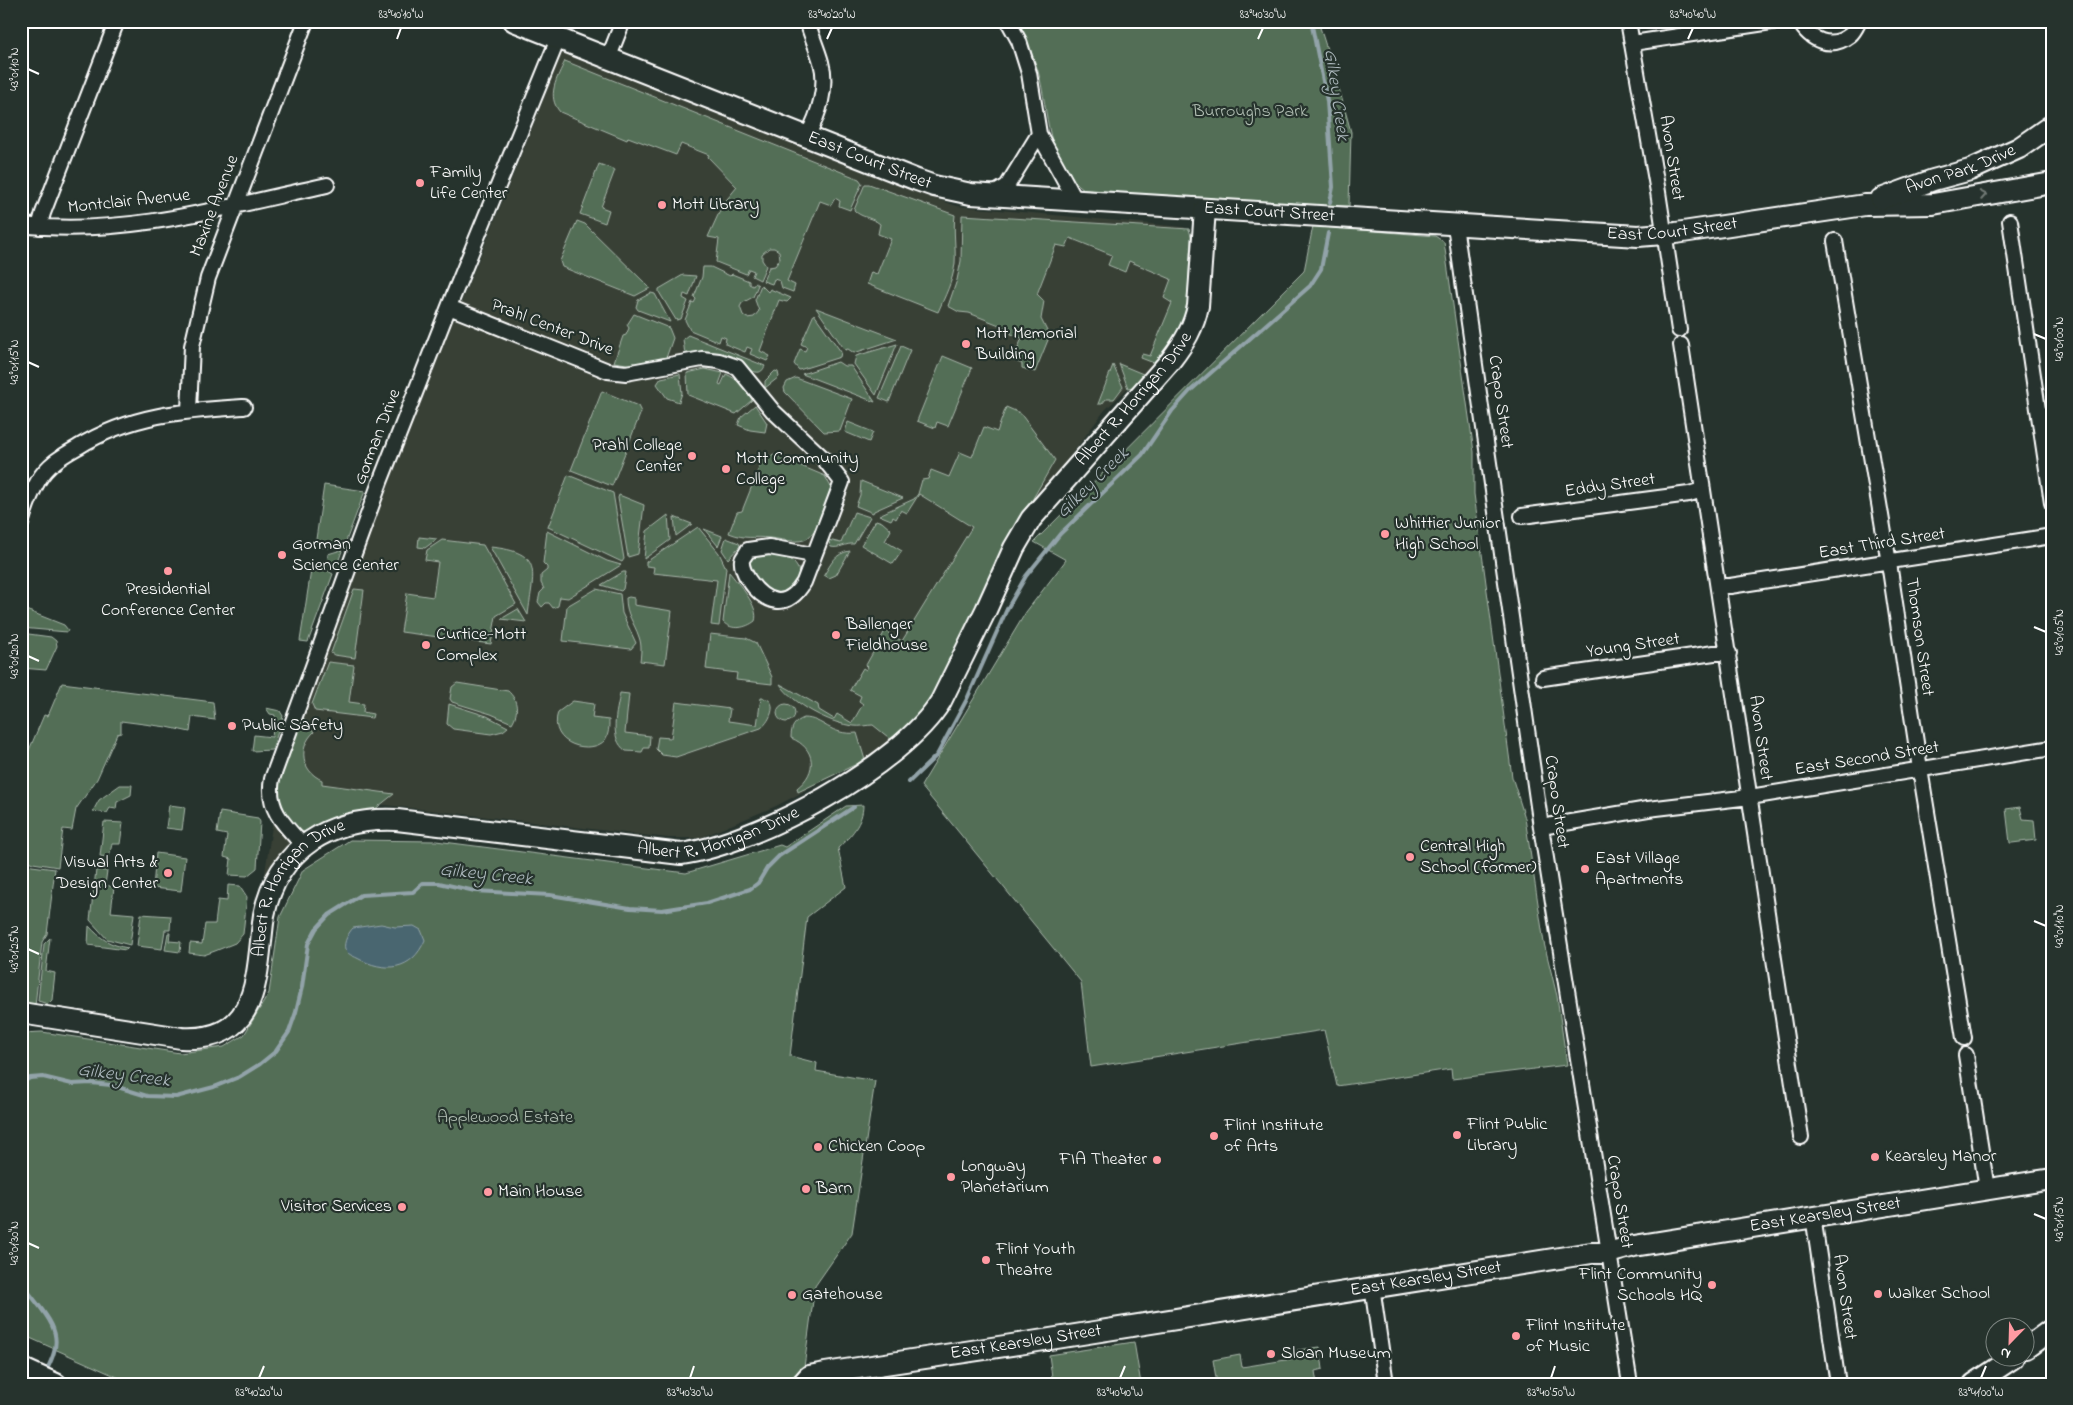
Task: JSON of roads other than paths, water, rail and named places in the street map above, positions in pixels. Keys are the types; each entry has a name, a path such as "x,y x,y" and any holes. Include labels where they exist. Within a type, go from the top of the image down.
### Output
{"street":[{"path":"39,227 117,21"},
{"name":"Maxine Avenue","path":"188,410 192,346 208,278 306,21"},
{"name":"East Court Street","path":"514,21 934,186 971,194 1614,236 1664,234 1865,205 1933,204 2052,183"},
{"path":"608,59 623,21"},
{"path":"807,21 822,64 822,96 815,122 807,136"},
{"path":"1008,21 1019,41 1029,73 1039,134 1076,201"},
{"name":"Avon Street","path":"1628,21 1679,330"},
{"path":"1633,43 1778,21"},
{"path":"1799,21 1806,33 1820,41 1836,42 1851,34 1859,21"},
{"name":"Gorman Drive","path":"304,846 277,815 271,801 272,779 364,525 449,307 558,39"},
{"name":"Avon Park Drive","path":"1865,205 1970,170 2019,148 2052,125"},
{"path":"992,196 1007,186 1039,134"},
{"path":"1946,177 1950,201"},
{"name":"Montclair Avenue","path":"21,225 92,228 187,217 327,185"},
{"name":"Albert R. Horrigan Drive","path":"21,1013 188,1038 206,1037 227,1028 244,1013 252,996 264,915 270,891 283,868 304,846 317,836 333,828 365,820 381,820 666,854 695,852 724,844 800,811 882,761 915,735 938,707 1014,548 1031,519 1171,360 1187,338 1198,306 1205,209"},
{"path":"2010,221 2052,503"},
{"name":"Crapo Street","path":"1455,225 1541,828 1630,1384"},
{"name":"Thomson Street","path":"1835,241 1889,563 1920,769 1964,1038"},
{"name":"Prahl Center Drive","path":"449,307 608,371 626,373 702,358 737,367 772,411 823,458 842,482 804,582 797,594 787,600 770,601 760,594 744,573 742,561 748,550 768,547 813,555"},
{"name":"Avon Street","path":"1681,345 1801,1137"},
{"path":"21,524 26,505 38,480 57,458 109,430 145,418 188,410 244,407"},
{"name":"Eddy Street","path":"1522,516 1689,494 1702,490"},
{"name":"East Third Street","path":"1718,586 1730,586 1889,563 2052,536"},
{"name":"Young Street","path":"1543,678 1714,653 1729,653"},
{"name":"East Second Street","path":"1541,828 1648,809 1750,797 2052,748"},
{"path":"1966,1055 1987,1189"},
{"name":"East Kearsley Street","path":"802,1383 809,1376 825,1373 1025,1343 1590,1252 1608,1253 1634,1246 1813,1216 2052,1179"},
{"name":"Avon Street","path":"1813,1216 1838,1384"},
{"path":"1372,1286 1386,1384"},
{"path":"2036,1341 2052,1329"},
{"path":"1974,1384 1998,1368"}],"water":[{"path":"381,924 395,927 414,926 421,930 425,940 413,958 397,966 387,967 367,963 346,951 346,940 353,928"}],"waterway":[{"name":"Gilkey Creek","path":"1311,21 1327,101 1333,187 1330,202"},
{"name":"Gilkey Creek","path":"909,782 937,755 967,699 1007,609 1026,576 1060,534 1142,455 1172,411 1190,391 1310,286 1321,269 1328,233"},
{"name":"Gilkey Creek","path":"21,1083 30,1078 43,1077 72,1084 111,1085 147,1096 176,1097 214,1087 239,1077 276,1051 289,1032 302,987 308,944 316,929 329,915 361,895 413,892 423,883 439,883 475,891 550,895 630,908 662,910 707,903 750,889 758,883 767,868 779,856 854,807"},
{"name":"Gilkey Creek","path":"21,1281 46,1315 54,1332 56,1342 54,1352 45,1374"}],"place":[{"name":"Family Life Center","path":"420,183"},
{"name":"Mott Library","path":"662,205"},
{"name":"Mott Memorial Building","path":"966,344"},
{"name":"Prahl College Center","path":"692,456"},
{"name":"Mott Community College","path":"726,469"},
{"name":"Whittier Junior High School","path":"1385,534"},
{"name":"Gorman Science Center","path":"282,555"},
{"name":"Presidential Conference Center","path":"168,571"},
{"name":"Ballenger Fieldhouse","path":"836,635"},
{"name":"Curtice-Mott Complex","path":"426,645"},
{"name":"Public Safety","path":"232,726"},
{"name":"Central High School (former)","path":"1410,857"},
{"name":"East Village Apartments","path":"1585,869"},
{"name":"Visual Arts & Design Center","path":"168,873"},
{"name":"Flint Public Library","path":"1457,1135"},
{"name":"Flint Institute of Arts","path":"1214,1136"},
{"name":"Chicken Coop","path":"818,1147"},
{"name":"Kearsley Manor","path":"1875,1157"},
{"name":"FIA Theater","path":"1157,1160"},
{"name":"Longway Planetarium","path":"951,1177"},
{"name":"Barn","path":"806,1189"},
{"name":"Main House","path":"488,1192"},
{"name":"Visitor Services","path":"402,1207"},
{"name":"Flint Youth Theatre","path":"986,1260"},
{"name":"Flint Community Schools HQ","path":"1712,1285"},
{"name":"Walker School","path":"1878,1294"},
{"name":"Gatehouse","path":"792,1295"},
{"name":"Flint Institute of Music","path":"1516,1336"},
{"name":"Sloan Museum","path":"1271,1354"}],"park label":[{"name":"Burroughs Park","path":"1250,112"},
{"name":"Applewood Estate","path":"505,1118"}]}
